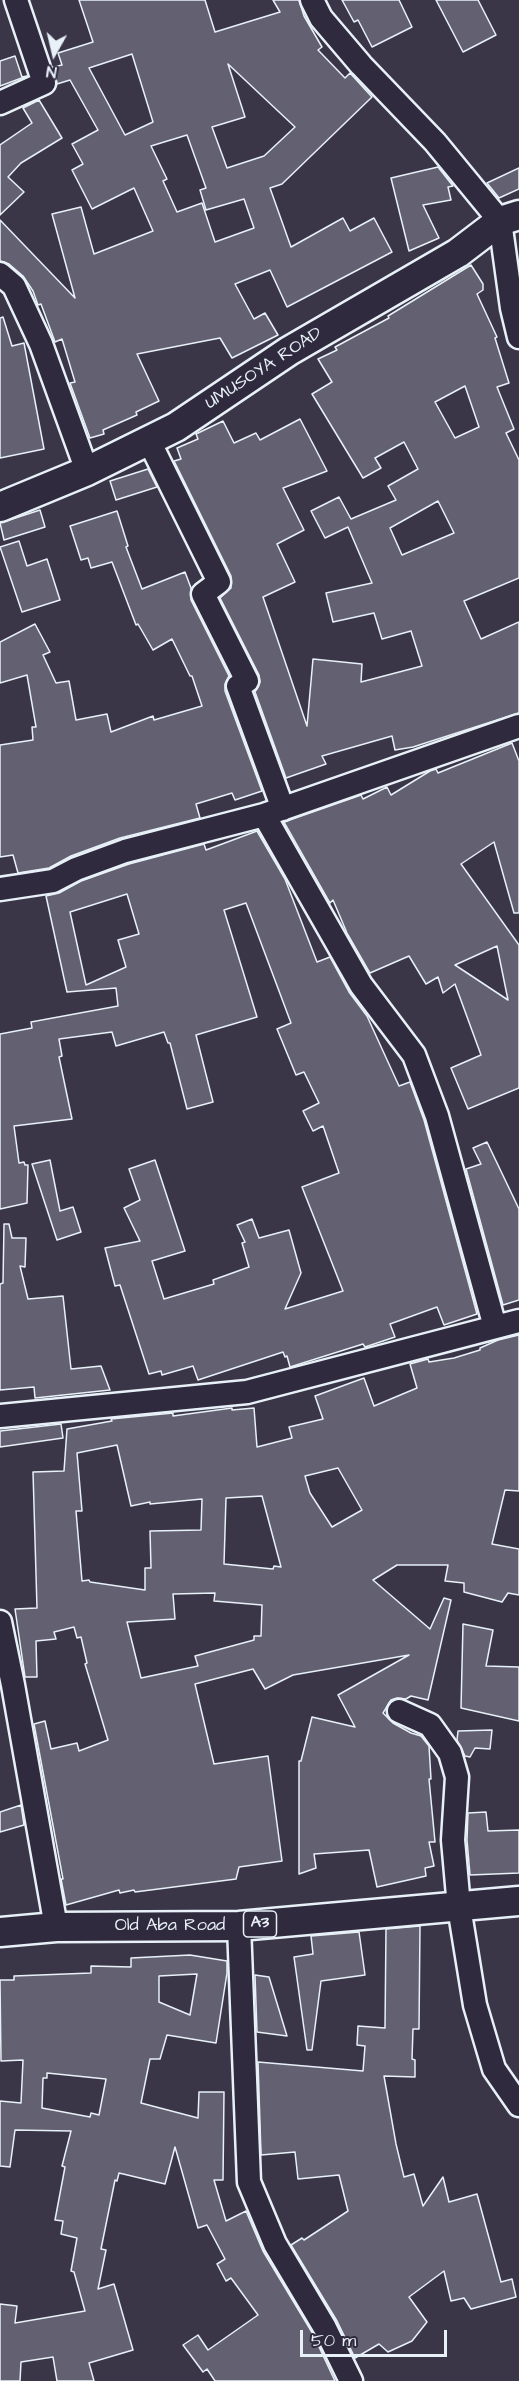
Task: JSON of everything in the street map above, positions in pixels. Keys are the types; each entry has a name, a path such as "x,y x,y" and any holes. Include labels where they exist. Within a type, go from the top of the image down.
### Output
{"main road":[{"name":"UMUSOYA ROAD","path":"0,507 87,471 176,427 289,351 458,253 509,218"},
{"name":"Old Aba Road","path":"0,1932 56,1927 239,1926 519,1901"}],"street":[{"path":"0,103 44,83 16,0"},
{"path":"312,0 328,26 361,64 509,218 512,308 519,337"},
{"path":"0,274 14,286 41,344 87,471"},
{"path":"149,441 219,582 203,594 246,681 238,686 274,812 361,985 414,1055 437,1116 495,1328"},
{"path":"0,889 53,881 76,869 125,851 274,812 519,726"},
{"path":"0,1416 247,1392 519,1321"},
{"path":"0,1622 56,1927"},
{"path":"399,1711 430,1725 450,1754 457,1777 453,1840 459,1907 475,2005 494,2069 519,2105"},
{"path":"239,1926 249,2182 275,2244 325,2328 351,2381"}],"building":[{"path":"79,0 205,0 215,32 280,12 273,0 299,0 304,16 322,47 318,50 345,78 350,73 372,97 282,184 270,188 291,247 343,218 350,231 374,218 392,252 287,307 270,270 235,284 254,319 265,313 278,335 232,358 220,338 137,354 159,401 136,412 137,415 103,430 104,434 90,438 70,383 75,382 62,339 55,342 41,304 38,305 33,291 23,276 9,264 0,261 0,220 75,298 52,214 81,207 94,254 153,231 134,188 92,209 72,170 83,164 72,144 98,130 70,80 57,84 53,67 62,65 58,53 93,42","holes":["132,54 153,122 125,135 89,68","228,64 295,127 264,156 227,168 212,127 245,117","187,135 206,188 200,190 206,210 244,199 254,228 215,242 202,203 177,212 163,181 167,179 151,146"]},
{"path":"342,0 399,0 412,27 372,47 358,20 354,22"},
{"path":"436,0 478,0 496,35 463,52"},
{"path":"15,56 22,77 27,76 0,86 0,61"},
{"path":"39,100 62,138 21,163 8,177 24,192 0,215 0,145 32,123 23,108"},
{"path":"438,167 453,186 448,187 451,200 423,205 439,238 409,251 391,178"},
{"path":"519,168 519,189 499,198 487,183"},
{"path":"471,265 483,284 483,290 477,294 497,337 495,338 509,383 497,387 514,429 506,433 519,460 519,578 464,601 481,639 519,622 519,713 413,747 395,750 392,736 322,756 326,764 286,778 255,692 260,682 259,675 220,598 231,588 231,576 174,461 181,459 177,448 198,439 196,434 223,421 234,443 256,433 260,440 300,419 327,471 283,488 304,530 277,544 295,582 263,597 307,726 313,659 362,664 361,682 422,666 411,631 382,639 374,613 333,622 326,593 372,583 348,527 325,538 311,511 339,497 351,519 396,500 388,486 418,469 404,442 375,458 381,468 363,478 312,394 332,382 318,359 337,350 335,347 389,318 388,316","holes":["465,386 479,427 455,438 435,402","438,501 454,533 402,555 390,528"]},
{"path":"3,317 12,346 24,343 44,449 0,458 0,318"},
{"path":"148,469 157,487 116,500 110,481"},
{"path":"40,510 45,527 4,540 0,523"},
{"path":"117,511 128,546 126,547 142,589 185,572 191,588 191,600 229,676 225,684 225,691 262,791 235,800 232,793 196,804 200,818 120,838 71,856 49,868 18,873 13,855 0,857 0,745 33,740 32,727 36,727 27,675 0,683 0,642 35,624 50,652 43,655 56,683 69,681 76,720 107,714 111,732 153,716 154,720 202,706 192,676 172,639 153,650 138,624 136,625 112,562 91,568 88,558 81,560 70,526"},
{"path":"19,541 27,566 47,559 60,600 22,612 0,547"},
{"path":"512,743 519,761 519,913 514,913 494,842 461,864 519,945 519,1088 468,1109 451,1068 481,1055 455,984 443,993 438,977 426,984 409,956 370,973 347,933 333,900 330,903 284,822 361,795 363,799 387,787 391,795 430,771 436,769 438,773","holes":["497,946 508,1000 455,965"]},
{"path":"257,831 285,879 317,962 330,957 349,992 367,1016 399,1086 410,1082 424,1120 477,1314 444,1325 437,1307 390,1324 395,1337 365,1347 363,1344 290,1367 287,1356 285,1357 283,1352 198,1380 193,1366 162,1375 161,1371 149,1374 120,1285 115,1286 105,1248 140,1241 124,1208 140,1200 129,1169 155,1160 185,1251 152,1261 164,1299 214,1284 213,1280 249,1267 242,1243 245,1242 237,1225 252,1219 259,1238 289,1230 301,1273 285,1309 343,1291 302,1187 339,1173 323,1126 313,1131 303,1111 319,1103 304,1072 296,1075 277,1029 291,1023 246,903 224,910 257,1017 196,1035 213,1102 187,1109 170,1043 164,1032 116,1046 112,1032 59,1039 62,1056 59,1057 72,1119 14,1126 19,1163 24,1162 28,1165 27,1203 0,1209 0,1034 32,1028 31,1022 118,1006 116,988 67,992 46,896 59,893 81,881 129,864 204,844 206,850","holes":["127,894 139,934 118,940 126,967 86,985 70,912"]},
{"path":"487,1142 519,1209 519,1300 503,1305 466,1169 481,1164 473,1148"},
{"path":"50,1160 60,1211 73,1207 81,1232 57,1240 32,1164"},
{"path":"4,1224 9,1224 12,1238 26,1238 25,1267 20,1266 28,1299 63,1296 71,1369 101,1366 110,1390 35,1398 34,1387 0,1390 0,1284 3,1283"},
{"path":"519,1335 519,1491 505,1490 492,1544 519,1549 519,1595 508,1593 502,1602 464,1592 464,1583 445,1581 448,1565 397,1565 373,1580 430,1629 444,1598 451,1600 428,1700 411,1696 406,1699 397,1698 391,1700 383,1713 393,1723 421,1736 429,1746 431,1779 429,1779 435,1842 429,1842 434,1866 425,1868 426,1876 377,1887 369,1850 314,1854 316,1868 299,1874 299,1761 301,1761 312,1717 355,1727 338,1695 409,1655 293,1675 265,1689 253,1669 195,1684 214,1764 268,1756 282,1861 239,1867 236,1879 135,1892 134,1890 120,1893 119,1890 66,1905 34,1724 45,1721 51,1749 77,1743 79,1751 108,1740 85,1664 87,1663 81,1637 77,1638 74,1627 54,1632 56,1639 36,1641 37,1677 25,1677 15,1609 37,1608 33,1472 64,1471 67,1429 112,1421 111,1419 254,1408 257,1447 292,1438 289,1427 323,1419 315,1396 364,1378 374,1406 417,1388 410,1364 428,1359 429,1362 454,1358 480,1350 498,1340","holes":["117,1445 131,1506 150,1502 150,1504 202,1499 201,1530 150,1531 151,1568 145,1568 145,1590 89,1580 82,1581 76,1511 82,1511 77,1453","338,1468 362,1510 332,1527 310,1493 305,1476","262,1496 281,1567 274,1566 273,1569 224,1564 226,1498","215,1593 214,1601 262,1605 261,1636 254,1636 254,1640 195,1656 198,1666 141,1678 127,1622 175,1619 173,1594"]},
{"path":"61,1424 63,1438 0,1447 0,1431"},
{"path":"463,1624 493,1630 486,1666 519,1667 519,1721 461,1708"},
{"path":"492,1730 490,1749 475,1748 470,1757 465,1756 457,1740 458,1731"},
{"path":"21,1805 24,1825 0,1832 0,1812"},
{"path":"486,1812 488,1831 519,1830 519,1873 470,1875 467,1840 468,1813"},
{"path":"420,1926 419,2029 413,2029 412,2059 415,2060 415,2077 384,2076 404,2177 414,2174 423,2206 443,2177 449,2202 477,2194 501,2282 512,2279 516,2297 471,2309 464,2298 451,2301 444,2271 409,2297 427,2322 412,2341 388,2352 379,2344 355,2358 337,2321 291,2245 302,2238 304,2240 348,2211 339,2175 298,2179 295,2152 261,2155 258,2062 363,2071 365,2046 357,2045 358,2026 385,2028 386,1929"},
{"path":"359,1932 365,1975 321,1981 312,2050 307,2050 294,1957 313,1954 311,1936"},
{"path":"190,1955 227,1961 216,2043 167,2035 160,2059 150,2059 141,2103 198,2118 199,2092 224,2092 223,2180 214,2180 226,2221 246,2211 263,2251 313,2334 335,2381 215,2381 207,2369 203,2372 183,2345 198,2335 208,2350 258,2315 231,2278 226,2281 217,2264 225,2259 207,2225 198,2228 175,2147 165,2184 119,2173 117,2181 115,2180 101,2249 106,2250 98,2289 114,2284 133,2350 89,2363 94,2381 57,2381 53,2357 21,2362 20,2381 0,2381 0,2304 17,2306 15,2323 85,2311 74,2272 71,2271 77,2238 61,2234 63,2221 55,2220 65,2167 62,2166 71,2131 15,2130 10,2167 0,2166 0,2101 21,2103 23,2060 1,2061 0,1980 14,1980 14,1976 91,1973 91,1966 131,1967 131,1958","holes":["197,1974 190,2015 159,2002 159,1976","47,2073 106,2079 99,2115 91,2113 90,2117 42,2108 43,2078 47,2078"]},
{"path":"255,1975 269,1977 287,2036 257,2032"}]}
